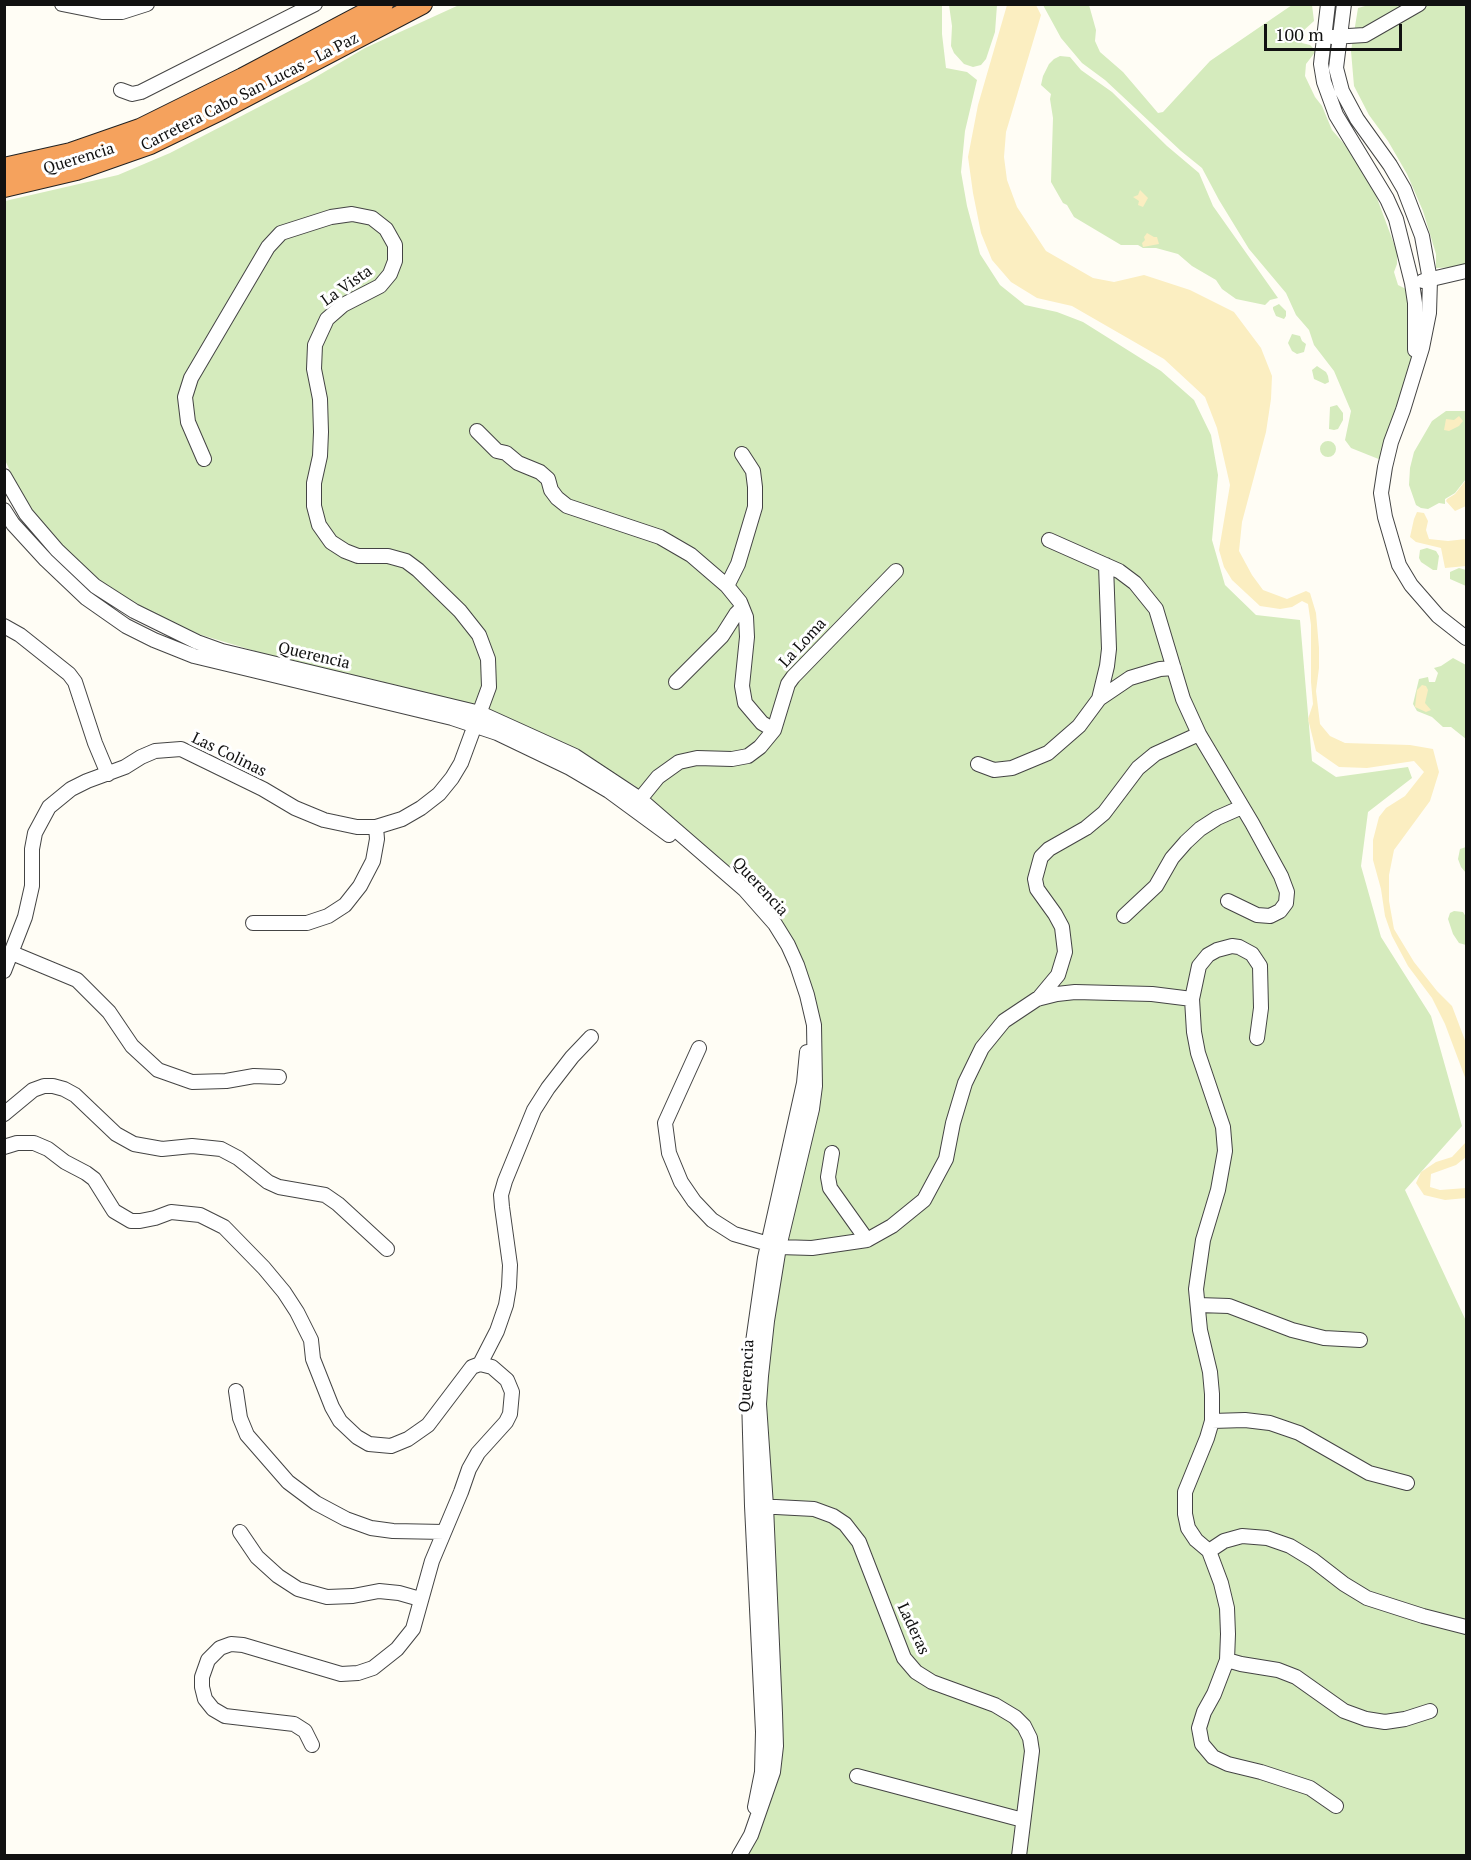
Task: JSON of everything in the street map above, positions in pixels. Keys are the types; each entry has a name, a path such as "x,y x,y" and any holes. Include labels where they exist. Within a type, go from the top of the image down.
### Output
{"highway":[{"name":"Carretera Cabo San Lucas - La Paz","path":"4,186 65,173 112,159 168,136 217,102 382,4"},
{"name":"Carretera Cabo San Lucas - La Paz","path":"4,168 95,146 217,102 422,4"},
{"path":"4,173 76,157 138,135 217,102"}],"street":[{"path":"62,4 102,12 122,12 147,4"},
{"path":"121,90 132,94 141,92 315,4"},
{"path":"1328,4 1321,64 1328,96 1343,128 1393,210 1415,303 1415,366"},
{"path":"1344,4 1336,68 1342,91 1357,119 1404,189 1422,236 1430,280 1429,313 1422,348 1385,467 1381,493 1385,517 1399,565 1411,585 1438,616 1467,638"},
{"path":"1324,36 1339,38 1365,35 1419,4"},
{"name":"Querencia","path":"4,195 82,177 145,154 177,140 217,102"},
{"name":"La Vista","path":"204,459 188,422 185,397 191,378 268,247 281,233 304,224 352,214 372,218 386,229 395,245 395,261 390,274 380,286 343,305 327,319 315,345 314,369 320,399 321,432 320,456 314,483 314,506 319,525 331,542 358,556 388,556 406,561 460,611 479,635 488,659 489,687 478,719"},
{"path":"1412,283 1467,271"},
{"path":"477,431 497,451 506,453 518,463 540,472 548,479 551,490 557,498 567,506 660,537 691,555 727,586 740,602 746,617 747,637 742,686 745,703 762,723 774,730"},
{"path":"727,586 738,564 755,507 756,487 753,471 742,454"},
{"name":"Querencia","path":"4,476 26,514 57,550 95,586 116,600 198,642 298,676"},
{"name":"Querencia","path":"4,510 13,524 65,580 126,626 154,640 194,656 298,676 478,719 550,743 583,761 636,803 741,897 778,946 791,970 800,997 807,1038 804,1083 774,1246 752,1349 749,1398 759,1506 762,1772 748,1834 739,1856"},
{"path":"1049,540 1119,571 1135,583 1156,609 1184,699 1199,735 1281,876 1287,892 1286,903 1280,911 1269,916 1257,915 1228,901"},
{"path":"1099,699 1109,649 1106,565"},
{"name":"La Loma","path":"636,803 658,777 679,762 697,758 732,759 748,756 760,747 774,730 788,684 793,677 896,571"},
{"path":"676,682 722,636 742,608"},
{"path":"4,626 20,635 69,674 75,682 108,774"},
{"path":"978,764 994,770 1012,768 1048,753 1079,726 1099,699 1130,678 1152,671 1174,668"},
{"name":"Querencia","path":"478,719 636,803"},
{"name":"Las Colinas","path":"4,971 8,953 25,917 32,886 32,849 35,833 49,807 71,789 155,751 181,749 263,789 295,808 324,820 357,828 376,827 402,819 439,794 461,763 478,719"},
{"path":"699,1048 665,1123 669,1153 681,1182 694,1201 712,1220 734,1234 774,1246 812,1248 867,1240 892,1226 924,1200 946,1159 965,1083 982,1048 1004,1021 1037,999 1058,975 1065,952 1062,927 1037,889 1035,879 1041,856 1086,828 1104,813 1138,768 1155,753 1199,735"},
{"path":"1124,916 1156,886 1172,858 1200,829 1217,818 1242,807"},
{"path":"252,923 307,923 328,916 345,905 360,886 374,861 376,827"},
{"path":"1257,1038 1261,1008 1261,978 1257,961 1246,950 1239,947 1226,947 1208,955 1199,966 1192,999 1194,1032 1198,1053 1223,1127 1225,1151 1218,1190 1200,1252 1196,1289 1200,1330 1210,1372 1212,1421 1185,1492 1185,1514 1188,1528 1196,1540 1209,1551 1221,1582 1227,1608 1227,1660 1199,1728 1202,1744 1213,1756 1228,1764 1270,1774 1310,1788 1336,1806"},
{"path":"8,953 77,980 108,1012 132,1046 158,1070 192,1082 225,1081 255,1076 279,1077"},
{"path":"1037,999 1075,992 1152,994 1192,999"},
{"path":"480,1364 497,1331 506,1305 509,1287 510,1265 501,1195 505,1181 534,1110 572,1057 591,1037"},
{"path":"4,1114 33,1090 44,1086 64,1089 75,1095 116,1134 134,1144 162,1149 192,1146 221,1149 238,1158 268,1182 325,1195 387,1249"},
{"path":"4,1147 17,1143 34,1143 48,1149 94,1179 114,1211 131,1221 156,1218 171,1212 200,1215 224,1227 284,1292 297,1312 310,1340 314,1359 332,1407 340,1420 357,1437 369,1444 391,1446 408,1439 428,1425 472,1367 480,1364 492,1368 507,1380 512,1392 512,1404 506,1422 478,1452 469,1469 432,1561 413,1629 407,1639 379,1663 358,1673 341,1674 243,1645 231,1644 220,1648 208,1660 202,1677 202,1687 213,1710 225,1716 294,1724 304,1731 312,1745"},
{"path":"832,1153 828,1177 830,1188 867,1240"},
{"path":"1198,1305 1229,1306 1292,1330 1324,1338 1360,1340"},
{"path":"236,1391 240,1418 247,1435 288,1482 316,1503 346,1520 371,1528 444,1532"},
{"path":"1212,1421 1245,1420 1270,1423 1299,1433 1369,1473 1407,1483"},
{"name":"Laderas","path":"759,1506 814,1509 833,1516 845,1524 859,1542 904,1658 916,1672 932,1682 995,1706 1015,1717 1024,1726 1030,1738 1032,1751 1019,1856"},
{"path":"240,1532 257,1557 278,1576 298,1589 327,1597 353,1596 379,1591 399,1593 420,1599"},
{"path":"1209,1551 1224,1541 1242,1536 1267,1538 1290,1546 1367,1598 1467,1627"},
{"path":"1227,1660 1278,1670 1296,1677 1344,1712 1366,1719 1385,1722 1405,1719 1430,1711"},
{"path":"857,1776 1023,1820"},
{"name":"Querencia","path":"732,1856 748,1834"}],"green space":[{"path":"1372,4 1466,5 1466,264 1461,267 1436,268 1436,254 1423,211 1407,174 1388,141 1369,115 1354,86 1351,51 1358,8"},
{"path":"459,5 942,5 942,34 946,68 967,72 977,80 965,131 961,172 967,206 980,254 1000,285 1025,305 1057,312 1083,322 1161,371 1194,400 1211,435 1218,475 1212,540 1225,585 1256,615 1300,620 1312,761 1336,777 1408,767 1412,778 1368,812 1361,866 1381,937 1431,1016 1462,1126 1405,1190 1466,1321 1466,1855 746,1855 757,1839 777,1777 762,1402 778,1277 822,1082 819,1022 801,959 746,883 634,785 556,740 491,712 295,663 188,631 121,599 68,555 23,499 5,460 5,201 118,175 170,153 309,81 365,48"},
{"path":"949,5 997,5 995,32 986,59 981,65 973,67 964,64 954,53 951,46 952,26"},
{"path":"1043,5 1089,5 1096,30 1095,41 1100,52 1123,72 1158,113 1163,112 1210,61 1292,5 1312,5 1314,21 1303,31 1302,43 1310,45 1316,51 1306,64 1305,76 1332,130 1346,146 1374,190 1397,252 1394,272 1398,285 1406,289 1409,298 1412,351 1410,374 1381,460 1351,448 1345,440 1351,411 1334,371 1314,345 1309,330 1296,315 1286,293 1249,249 1202,168 1105,80 1082,63 1061,38"},
{"path":"1060,56 1070,57 1081,70 1112,92 1167,146 1199,173 1213,206 1278,298 1270,300 1265,305 1236,299 1222,289 1216,280 1192,266 1178,254 1156,248 1143,248 1138,245 1121,245 1074,217 1051,182 1053,118 1051,94 1041,85 1049,64"},
{"path":"1279,304 1286,311 1284,319 1276,316 1273,309"},
{"path":"1292,334 1300,336 1306,344 1304,352 1297,354 1292,351 1288,343"},
{"path":"1317,366 1326,372 1329,382 1325,384 1314,379 1312,370"},
{"path":"1337,405 1343,413 1343,420 1338,429 1329,429 1330,407"},
{"path":"1446,411 1466,411 1466,479 1455,493 1445,499 1445,504 1439,503 1428,509 1421,508 1416,505 1409,485 1414,452 1432,421"},
{"path":"1325,441 1331,441 1336,449 1334,455 1325,457 1320,452 1320,446"},
{"path":"1427,548 1436,551 1439,556 1437,570 1421,562 1419,558 1420,550"},
{"path":"1459,568 1466,570 1466,586 1450,579 1450,572"},
{"path":"1453,658 1466,665 1466,739 1451,727 1443,727 1432,717 1417,711 1413,704 1419,679 1428,677 1429,682 1435,682 1438,673 1434,668"},
{"path":"1466,847 1466,873 1458,859 1460,849"},
{"path":"1463,912 1466,917 1466,945 1459,943 1453,934 1448,919 1450,913"}],"sand":[{"path":"1007,5 1036,5 1041,15 1006,132 1004,157 1007,180 1017,207 1046,251 1093,278 1114,282 1144,275 1190,290 1234,312 1261,348 1272,376 1266,432 1242,522 1239,551 1263,590 1287,599 1306,591 1310,593 1316,613 1319,648 1316,691 1320,724 1330,736 1345,743 1410,745 1433,749 1439,772 1430,801 1394,850 1389,875 1389,901 1394,929 1414,962 1452,1006 1466,1043 1466,1080 1445,1024 1432,998 1408,966 1392,936 1385,916 1373,860 1373,840 1379,817 1386,808 1405,796 1424,772 1414,761 1367,768 1339,767 1316,751 1308,719 1313,704 1311,625 1308,604 1302,601 1292,607 1280,609 1260,606 1232,580 1224,567 1219,550 1230,485 1217,428 1205,397 1164,359 1072,306 1037,298 1011,282 992,260 981,233 968,157 978,105"},
{"path":"1140,190 1148,198 1143,207 1138,205 1139,201 1133,197 1138,195"},
{"path":"1147,233 1157,237 1159,244 1143,247 1142,243"},
{"path":"1459,416 1463,421 1459,426 1449,431 1444,430 1446,419 1454,420"},
{"path":"1466,480 1466,506 1455,511 1446,501"},
{"path":"1417,512 1424,513 1428,521 1426,530 1429,539 1448,541 1466,539 1466,566 1445,568 1441,548 1416,542 1410,537"},
{"path":"1422,685 1428,690 1425,703 1431,710 1426,712 1415,707 1417,690"},
{"path":"1466,1142 1466,1157 1456,1165 1431,1174 1430,1187 1440,1190 1466,1188 1466,1198 1445,1200 1424,1195 1416,1183 1421,1172 1436,1162 1452,1157"}]}
